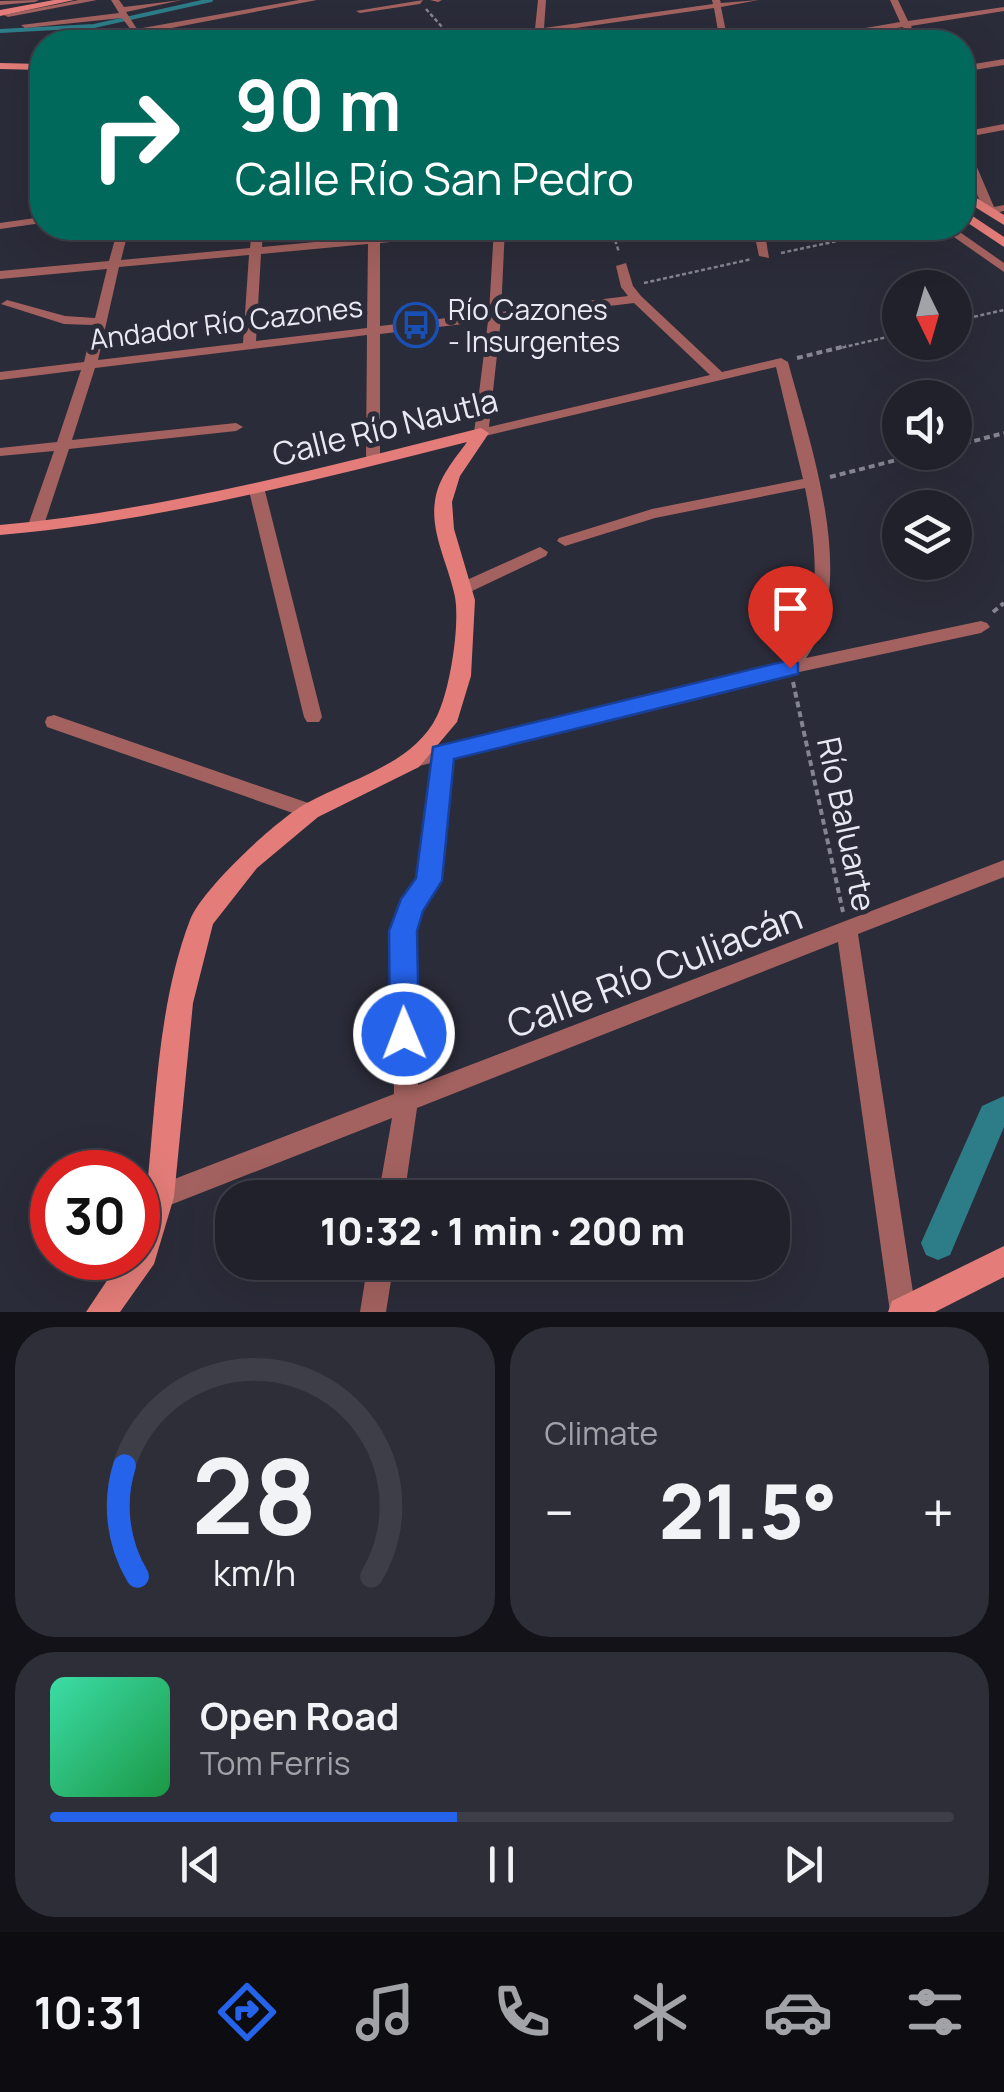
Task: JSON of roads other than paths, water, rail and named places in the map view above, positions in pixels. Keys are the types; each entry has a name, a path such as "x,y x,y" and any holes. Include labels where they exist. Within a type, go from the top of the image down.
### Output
{"street":[{"path":"2,9 38,0"},
{"path":"2,9 70,0"},
{"path":"2,9 93,0"},
{"path":"115,0 126,20"},
{"path":"126,20 178,0"},
{"path":"25,24 126,20 313,0"},
{"path":"360,11 436,0"},
{"path":"539,30 542,0"},
{"path":"551,30 755,0"},
{"path":"894,0 909,30"},
{"path":"716,3 722,30"},
{"path":"867,30 1004,9"},
{"path":"975,67 1004,62"},
{"path":"0,63 30,64"},
{"path":"975,133 1004,127"},
{"path":"975,168 1004,221"},
{"path":"0,226 30,222"},
{"path":"975,222 1004,243"},
{"path":"35,528 90,364 121,240"},
{"path":"249,346 256,240"},
{"path":"0,275 254,252 335,240"},
{"path":"373,460 375,240"},
{"path":"410,761 446,722 460,676 464,588 445,529 443,502 451,476 481,433 495,316 498,240"},
{"path":"761,240 765,256"},
{"path":"964,240 1004,268"},
{"path":"622,266 627,287 637,299 719,376"},
{"name":"Andador Río Cazones","path":"0,376 637,299"},
{"path":"7,304 64,320 102,322"},
{"name":"Calle Río Nautla","path":"0,530 35,528 257,491 781,362 811,482"},
{"path":"0,452 236,427"},
{"path":"565,541 652,514 811,482 820,549 815,630 790,668"},
{"path":"257,491 313,717"},
{"path":"464,588 540,552"},
{"path":"160,1198 180,1003 202,920 250,861 310,811 410,761 790,668 982,627"},
{"path":"54,722 310,811"},
{"path":"394,1180 406,1103 403,931 411,907 429,881 442,753"},
{"name":"Calle Río Culiacán","path":"160,1198 1004,868"},
{"path":"847,931 903,1312 1004,1261"},
{"path":"101,1312 124,1280"},
{"path":"373,1312 377,1280"}],"waterway":[{"path":"0,31 94,26 211,0"},
{"path":"938,1243 993,1116 1004,1110"}],"place":[{"name":"Río Cazones - Insurgentes","path":"416,325"}]}
